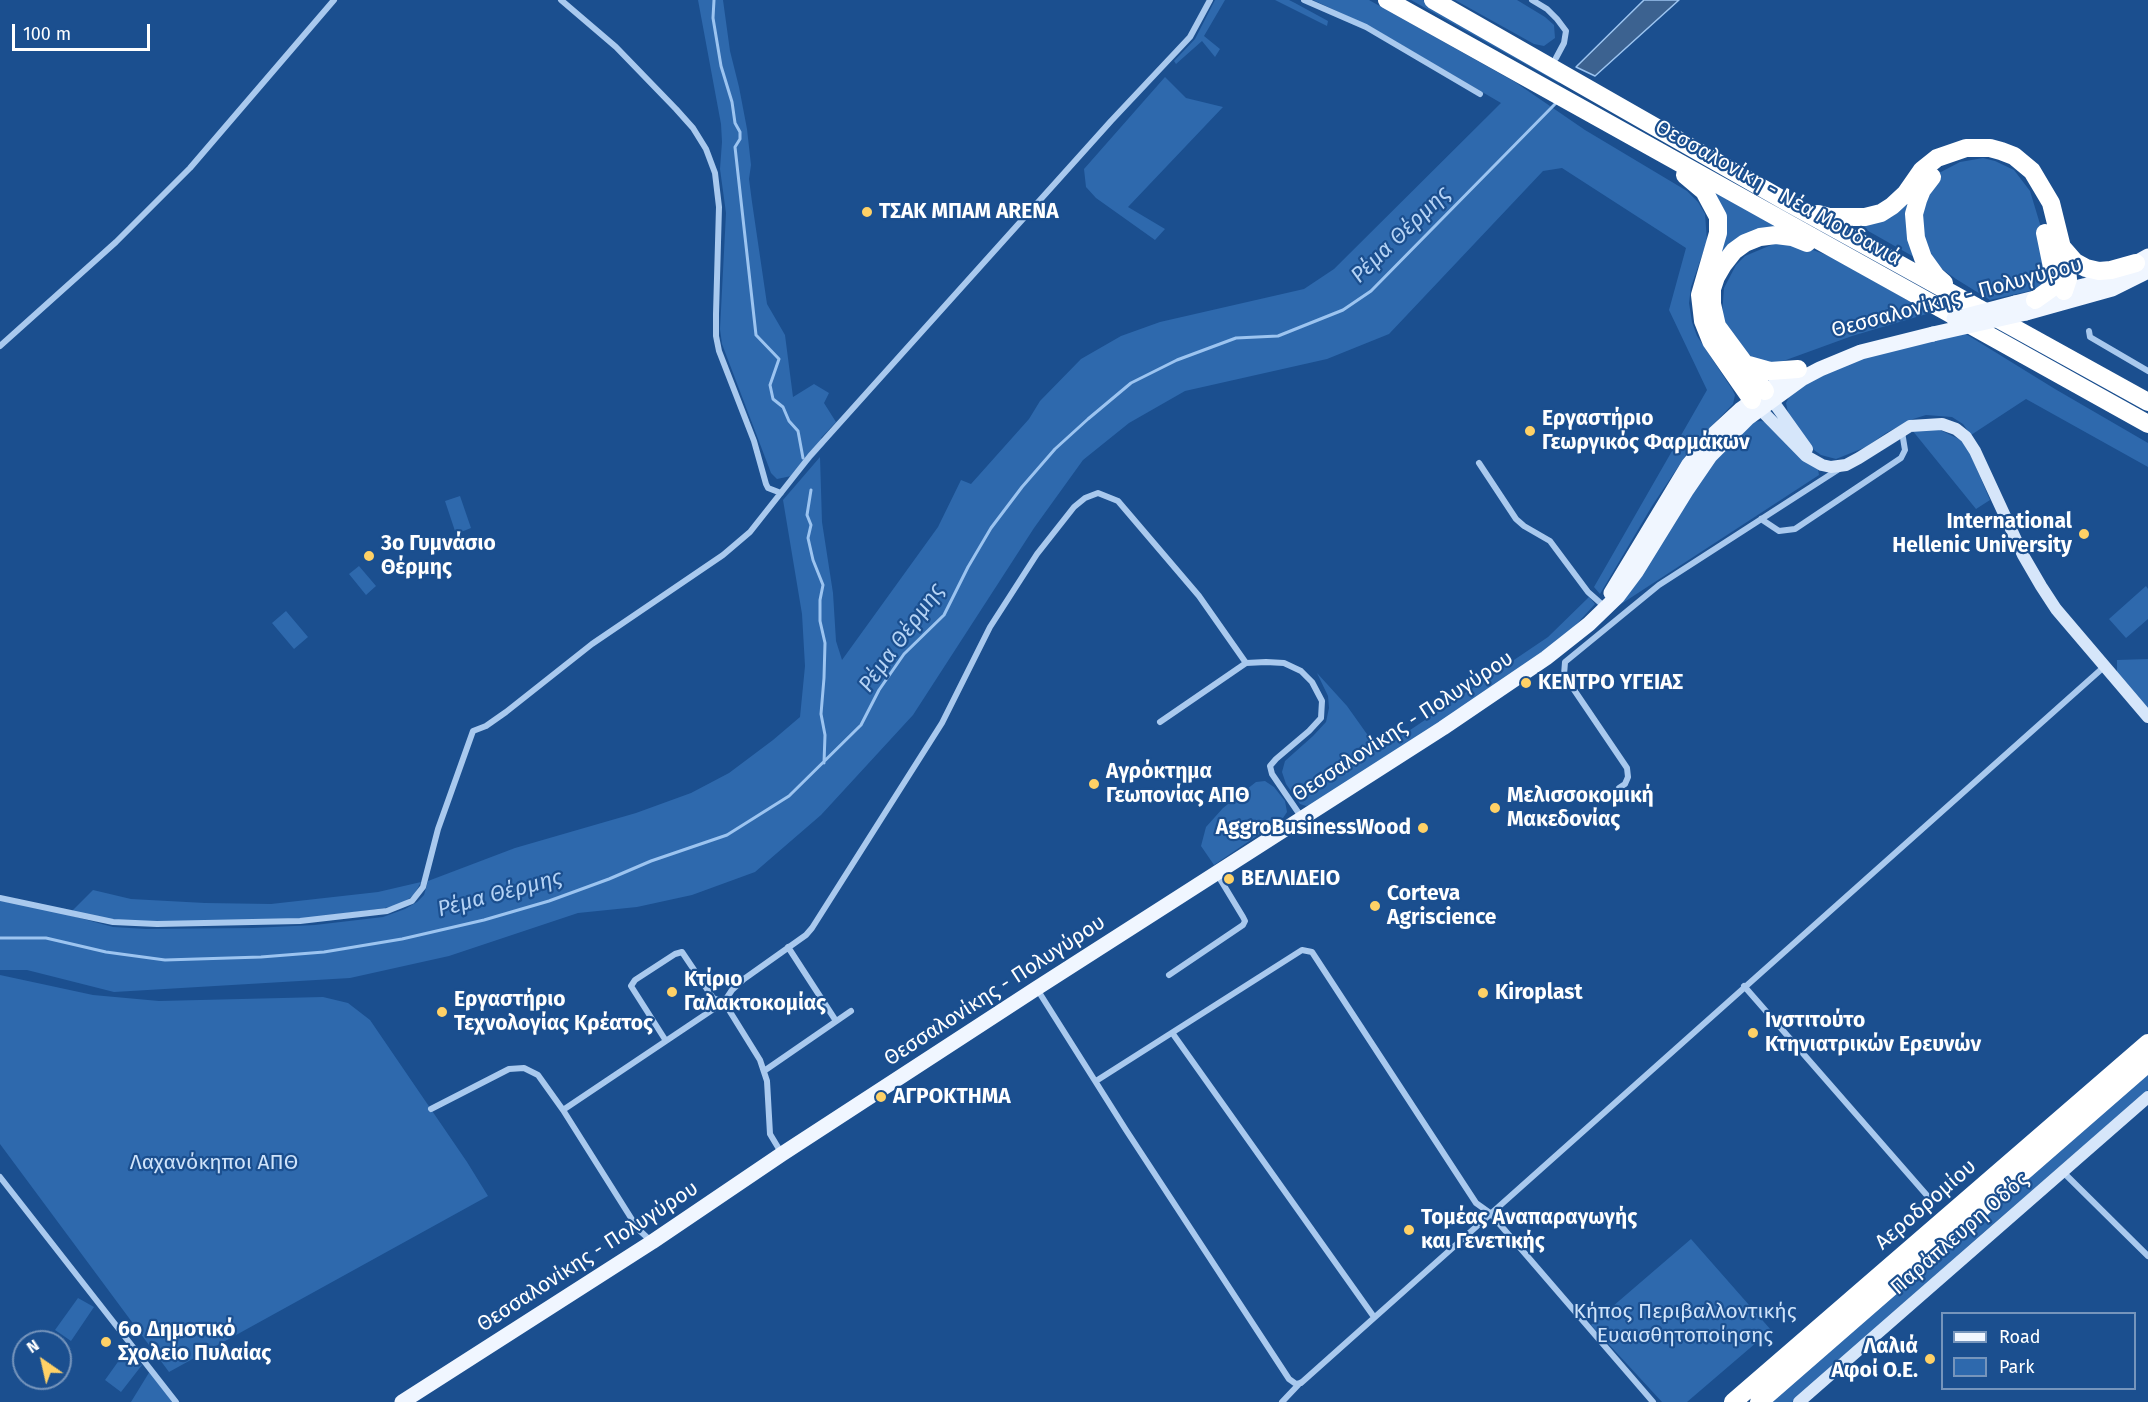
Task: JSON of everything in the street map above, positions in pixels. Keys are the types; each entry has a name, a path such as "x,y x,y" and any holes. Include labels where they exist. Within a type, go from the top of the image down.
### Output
{"highway":[{"name":"Θεσσαλονίκη - Νέα Μουδανιά","path":"1387,0 2148,424"},
{"name":"Θεσσαλονίκη - Νέα Μουδανιά","path":"1432,0 1557,64 1595,92 1785,201 2148,402"},
{"path":"1630,135 1698,186 1714,207 1718,217 1718,233 1700,295 1703,321 1716,349 1762,400"},
{"path":"1785,201 1829,217 1865,217 1881,213 1899,200 1922,170 1937,158 1966,148 1990,148 2014,156 2024,162 2039,180 2050,203 2067,268 2068,279 2049,290 2031,306"},
{"path":"1964,299 1936,276 1923,258 1916,238 1914,214 1922,190 1929,180 1941,170 1961,160 1975,158 1998,162 2018,173 2030,184 2039,202 2059,284"},
{"path":"1762,400 1744,363 1717,326 1712,304 1712,289 1716,277 1734,251 1745,243 1760,237 1776,235 1792,237 1848,258"},
{"path":"2059,242 2075,262 2098,271 2144,263"},
{"path":"1744,363 1770,371 1798,369"},
{"name":"Αεροδρομίου","path":"1733,1402 2148,1043"},
{"name":"Αεροδρομίου","path":"1759,1402 2148,1063"}],"main road":[{"name":"Θεσσαλονίκης - Πολυγύρου","path":"2059,284 2119,272 2144,263"},
{"name":"Θεσσαλονίκης - Πολυγύρου","path":"402,1402 652,1242 782,1154 1037,988 1443,728 1546,658 1589,624 1605,607 1615,585 1689,464 1715,434 1762,400 1798,369 1855,345 2031,306 2082,298 2112,289 2144,263"},
{"path":"2059,284 2082,298"},
{"name":"Θεσσαλονίκης - Πολυγύρου","path":"1762,400 1837,361 1932,329"}],"street":[{"path":"0,346 116,242 190,168 334,0"},
{"path":"561,0 616,47 693,128 706,149 715,173 719,207 716,314 719,351 754,441 766,484 768,488 781,494"},
{"path":"0,898 113,922 157,924 300,921 372,914 406,904 416,898 423,887 434,844 473,731 486,726 506,712 592,644 723,555 750,532 810,456 1111,121 1190,37 1210,0"},
{"path":"1304,0 1366,27 1480,94"},
{"path":"1532,0 1557,18 1566,31 1557,64"},
{"path":"2089,331 2090,337 2148,371"},
{"path":"1762,400 1806,456 1830,467 1846,465"},
{"path":"1619,788 1625,784 1628,777 1627,768 1564,675 1565,662 1659,585 1910,426 1942,424 1956,429 1966,438 1975,451 2023,555 2056,609 2148,717"},
{"path":"1761,519 1779,531 1795,529 1901,458 1905,450 1902,431"},
{"path":"1479,463 1520,523 1550,542 1588,592 1605,607"},
{"path":"563,1110 724,1002 732,990 744,979 806,935 818,921 942,723 990,627 1037,554 1074,507 1085,498 1098,493 1118,501 1199,596 1246,663"},
{"path":"1160,722 1246,663 1284,663 1301,671 1312,682 1322,701 1321,718 1270,766 1272,774 1303,818"},
{"path":"1282,1402 1300,1383 1743,986 2104,666"},
{"path":"1169,975 1243,925 1245,921 1217,873"},
{"path":"788,947 836,1021"},
{"path":"1096,1081 1302,950 1312,952 1476,1203 1490,1213 1653,1402"},
{"path":"666,1041 631,986 635,980 675,954 682,952 713,998 724,1002 764,1071 767,1081 770,1134 782,1154"},
{"path":"1743,986 1930,1200"},
{"path":"1037,988 1126,1130 1289,1379 1296,1384 1300,1383"},
{"path":"764,1071 851,1011"},
{"path":"1173,1034 1374,1317"},
{"path":"431,1109 509,1069 524,1068 538,1075 563,1110 638,1229 652,1242"},
{"name":"Παράπλευρη Οδός","path":"1799,1402 2148,1097"},
{"path":"2062,1171 2148,1256"},
{"path":"0,1177 176,1402"}],"green space":[{"path":"698,0 723,0 730,51 747,129 751,165 749,179 767,304 785,335 793,397 814,384 829,393 824,403 836,422 821,438 825,444 805,467 796,475 777,479 771,473 722,344 720,329 726,213 720,169 721,124"},
{"path":"1215,0 1225,0 1204,36 1220,49 1215,57 1202,41 1176,64 1174,61 1195,39"},
{"path":"1275,0 1289,0 1295,3 1328,21 1327,26"},
{"path":"1313,0 1369,0 1515,82 1585,130 1687,191 1698,202 1705,214 1707,241 1691,287 1689,303 1697,336 1732,389 1735,395 1733,404 1692,446 1652,506 1600,594 1594,587 1707,390 1669,310 1686,248 1562,168 1543,171 1389,334 1327,359 1185,391 1129,423 1083,460 1034,528 913,715 821,815 755,872 692,895 637,907 578,913 449,956 350,978 114,992 27,970 0,970 0,901 28,904 113,927 146,929 315,925 383,917 417,902 424,895 428,881 515,848 636,813 691,793 729,773 800,717 805,666 802,614 783,500 820,457 822,522 833,593 836,641 842,660 938,527 961,480 971,484 1029,419 1040,401 1081,359 1121,336 1160,322 1304,289 1334,269 1501,103 1371,27"},
{"path":"1411,0 1423,0 1561,78 1559,83"},
{"path":"1455,0 1517,0 1554,25 1555,38 1544,46 1534,44"},
{"path":"1165,77 1186,98 1223,107 1128,207 1165,229 1155,240 1096,198 1086,187 1084,169"},
{"path":"1983,158 2014,170 2030,191 2040,224 2047,265 2045,282 2038,289 1990,300 1939,267 1925,247 1919,209 1939,173 1960,162"},
{"path":"1946,159 1916,193 1923,262 1847,219 1863,218"},
{"path":"1711,187 1785,228 1716,261 1722,207"},
{"path":"1776,243 1805,247 1832,257 1930,313 1852,336 1775,364 1755,360 1745,352 1727,330 1722,315 1724,288 1736,265 1745,256"},
{"path":"1961,331 2148,443 2148,467 2026,399 1971,435 1963,424 1952,417 1926,415 1886,433 1866,447 1836,459 1821,455 1814,450 1789,417 1786,403 1791,393 1851,359"},
{"path":"1751,422 1766,422 1818,469 1819,475 1615,608 1705,469"},
{"path":"1938,429 1961,440 1969,451 1990,500 1976,509 1912,430"},
{"path":"460,496 471,528 456,534 445,501"},
{"path":"359,566 376,586 366,595 349,574"},
{"path":"2146,586 2148,589 2148,619 2126,638 2109,619"},
{"path":"1589,597 1595,604 1554,645 1317,803 1306,806 1300,804 1286,784 1282,772 1285,761 1326,722 1329,708 1328,696 1317,673 1347,706 1379,751 1548,637"},
{"path":"286,611 308,637 294,649 272,623"},
{"path":"2148,659 2148,711 2117,675 2117,660"},
{"path":"1265,781 1274,787 1285,801 1287,812 1283,818 1214,865 1201,846 1206,827 1223,808 1256,782"},
{"path":"421,882 414,895 401,904 301,919 139,923 110,921 72,911 93,890 131,899 271,904 378,892"},
{"name":"Λαχανόκηποι ΑΠΘ","path":"0,975 93,995 159,1001 323,997 348,1003 370,1020 488,1196 169,1372 0,1144"},
{"path":"2148,1069 2148,1090 1792,1402 1768,1402"},
{"name":"Κήπος Περιβαλλοντικής Ευαισθητοποίησης","path":"1691,1239 1771,1330 1687,1402 1662,1402 1591,1325"},
{"path":"78,1298 94,1307 72,1340 72,1330 55,1330"},
{"path":"125,1352 142,1365 121,1392 105,1380"},
{"path":"150,1371 173,1402 131,1402"}],"shaded area":[{"path":"1644,0 1679,0 1595,76 1576,67"}],"waterway":[{"path":"714,0 713,18 721,66 732,102 735,123 740,132 740,139 735,147 756,335 779,359 770,385 773,399 783,407 789,421 798,431 803,458"},
{"name":"Ρέμα Θέρμης","path":"0,938 46,938 106,952 165,960 261,957 324,952 402,939 484,920 549,901 651,861 727,835 789,796 861,725 879,690 904,654 944,615 991,528 1055,449 1088,419 1131,383 1177,360 1236,338 1278,336 1343,310 1371,291 1557,102"},
{"path":"811,490 807,515 811,525 808,538 813,560 823,585 820,621 825,643 821,714 825,735 824,763"}],"place":[{"name":"ΤΣΑΚ ΜΠΑΜ ARENA","path":"867,212"},
{"name":"Εργαστήριο Γεωργικός Φαρμάκων","path":"1530,431"},
{"name":"International Hellenic University","path":"2084,534"},
{"name":"3ο Γυμνάσιο Θέρμης","path":"369,556"},
{"name":"ΚΕΝΤΡΟ ΥΓΕΙΑΣ","path":"1526,683"},
{"name":"Αγρόκτημα Γεωπονίας ΑΠΘ","path":"1094,784"},
{"name":"Μελισσοκομική Μακεδονίας","path":"1495,808"},
{"name":"AggroBusinessWood","path":"1423,828"},
{"name":"ΒΕΛΛΙΔΕΙΟ","path":"1229,879"},
{"name":"Corteva Agriscience","path":"1375,906"},
{"name":"Κτίριο Γαλακτοκομίας","path":"672,992"},
{"name":"Kiroplast","path":"1483,993"},
{"name":"Εργαστήριο Τεχνολογίας Κρέατος","path":"442,1012"},
{"name":"Ινστιτούτο Κτηνιατρικών Ερευνών","path":"1753,1033"},
{"name":"ΑΓΡΟΚΤΗΜΑ","path":"881,1097"},
{"name":"Τομέας Αναπαραγωγής και Γενετικής","path":"1409,1230"},
{"name":"6ο Δημοτικό Σχολείο Πυλαίας","path":"106,1342"},
{"name":"Λαλιά Αφοί Ο.Ε.","path":"1930,1359"}]}
